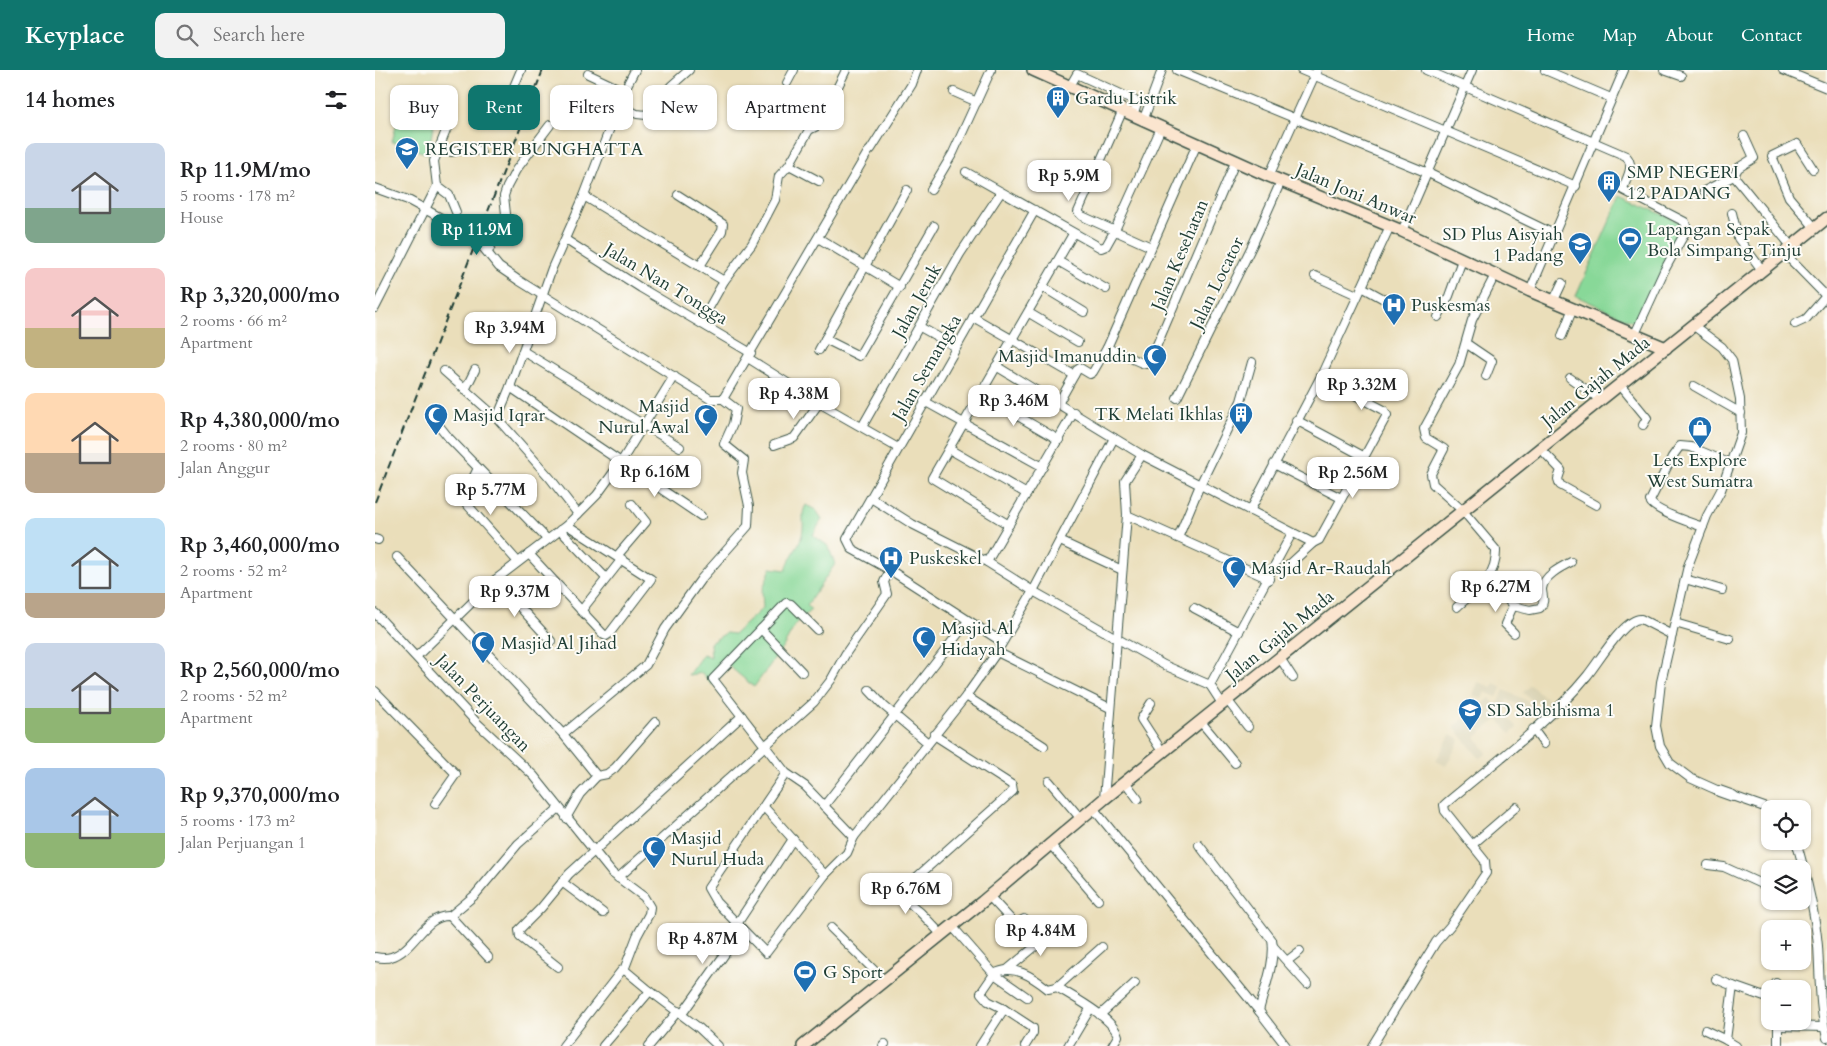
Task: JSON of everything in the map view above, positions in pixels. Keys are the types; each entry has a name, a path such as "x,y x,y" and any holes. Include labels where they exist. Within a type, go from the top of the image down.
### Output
{"main road":[{"name":"Jalan Joni Anwar","path":"1033,70 1269,176 1402,231 1530,291 1665,348"},
{"name":"Jalan Gajah Mada","path":"803,1046 942,935 1125,782 1827,218"}],"street":[{"path":"515,85 521,70"},
{"path":"627,85 635,70"},
{"path":"633,112 646,115 671,86 689,70"},
{"path":"787,83 794,70"},
{"path":"701,322 724,281 752,244 775,200 779,176 789,165 809,130 819,124 845,70"},
{"path":"723,399 868,152 912,84 917,70"},
{"path":"931,190 953,153 991,70"},
{"path":"1151,248 1080,215 1079,209 1162,70"},
{"path":"1177,70 1427,173 1554,234"},
{"path":"1301,70 1316,73 1490,152 1576,186"},
{"path":"1427,70 1629,159 1629,173 1623,190 1681,219 1687,227 1635,334"},
{"path":"1402,231 1444,130 1472,70"},
{"path":"1545,70 1611,98"},
{"path":"1530,291 1576,186 1611,98 1625,70"},
{"path":"1664,70 1681,76"},
{"path":"1783,70 1827,88"},
{"path":"1269,176 1316,73"},
{"path":"588,74 611,85"},
{"path":"1070,86 1077,74 1134,100 1137,104 1133,116"},
{"path":"954,92 977,102"},
{"path":"488,252 505,214 504,196 507,187 516,170 550,125"},
{"path":"966,172 1035,210 1073,234 1101,248 1106,246 1115,230 1161,128"},
{"path":"375,308 437,186 434,167 437,150 446,130"},
{"path":"497,418 543,297 552,268 566,240 610,130"},
{"path":"1704,191 1734,176 1738,168 1754,158 1744,136"},
{"path":"1059,402 1080,368 1090,374 1093,372 1107,348 1197,144"},
{"path":"1813,169 1797,144 1772,156 1789,197 1815,228"},
{"path":"437,150 453,152 472,148 481,152"},
{"name":"Jalan Kesehatan","path":"1107,348 1142,363 1146,364 1150,361 1236,160"},
{"path":"789,165 819,181"},
{"path":"1734,176 1787,249 1827,296 1806,319 1795,324"},
{"name":"Jalan Locator","path":"1177,398 1253,244 1281,181"},
{"path":"437,186 449,195 456,212"},
{"path":"375,188 426,209 454,225 488,252 499,267 543,297 710,399 723,399 736,409 733,424 724,444 744,460 742,473 749,506 748,526 719,557 675,614 658,640 650,660 563,734"},
{"path":"819,350 907,190"},
{"name":"Jalan Jeruk","path":"862,427 921,326 960,254 1001,192"},
{"path":"678,195 723,224 722,231 700,266"},
{"path":"584,196 724,281"},
{"name":"Jalan Semangka","path":"890,570 852,549 847,542 924,401 1035,210"},
{"path":"1732,213 1737,238 1762,270"},
{"path":"825,339 859,356 934,226"},
{"path":"1250,511 1320,378 1390,226"},
{"path":"1009,525 932,478 1073,234"},
{"path":"818,238 899,287"},
{"name":"Jalan Nan Tongga","path":"566,240 641,288 701,322 819,403 898,448"},
{"path":"1438,317 1449,296 1462,260"},
{"path":"1058,261 1106,289"},
{"path":"1457,607 1490,578 1495,566 1496,550 1463,510 1432,481 1431,474 1444,449 1424,434 1424,429 1459,365 1467,344 1472,320 1495,275"},
{"path":"1315,276 1357,295"},
{"path":"1554,300 1562,283"},
{"path":"1043,287 1085,312"},
{"path":"1362,287 1393,304"},
{"path":"1562,336 1573,308"},
{"path":"1029,313 1078,342"},
{"path":"973,317 1074,375"},
{"path":"921,326 956,347"},
{"path":"1694,326 1722,347 1732,360 1741,413 1741,433 1731,464 1703,527 1685,580 1656,714 1658,741 1667,758 1681,772 1719,791 1761,806"},
{"path":"1467,344 1492,361 1486,376"},
{"path":"523,350 680,447"},
{"path":"1179,538 1200,485 1241,402 1252,362"},
{"path":"996,366 1059,402 1142,455 1313,543"},
{"path":"465,390 475,370"},
{"path":"444,371 497,418 578,514"},
{"path":"417,656 495,580 567,524 597,495 621,462 674,376"},
{"path":"1571,378 1601,400"},
{"path":"1620,385 1647,418 1643,425"},
{"path":"1694,386 1741,413"},
{"path":"510,387 701,516"},
{"path":"1289,565 1313,543 1319,540 1386,412 1351,393"},
{"path":"980,394 1059,440"},
{"path":"924,401 1043,467"},
{"path":"775,444 794,438 819,403"},
{"path":"987,562 1074,412"},
{"path":"1297,420 1363,456"},
{"path":"437,422 449,438 547,539"},
{"path":"786,773 709,883 709,892 764,952 769,952 825,874 847,853 854,837 966,696 997,652 1033,591 1114,438"},
{"path":"1703,527 1675,518 1668,512 1654,506 1650,501 1672,457 1680,446 1691,447 1731,464"},
{"path":"949,449 1027,494"},
{"path":"1541,449 1561,470 1558,479 1560,485 1595,505"},
{"path":"1104,799 1127,515 1125,481 1142,455"},
{"path":"1274,464 1341,498"},
{"path":"478,468 464,497 465,502 518,562"},
{"path":"871,498 912,524 987,562 1033,591 1116,636 1164,665 1210,685 1248,727"},
{"path":"581,611 647,522 632,504"},
{"path":"1127,515 1269,579"},
{"path":"529,554 606,636 651,580 648,576 567,524"},
{"path":"559,530 607,578"},
{"path":"1210,685 1269,579 1292,533"},
{"path":"1060,540 1122,570"},
{"path":"397,557 563,734 597,776"},
{"path":"1490,578 1513,606 1530,610 1540,608 1544,602 1542,588 1545,581 1571,562"},
{"path":"618,878 814,702 831,680 846,653 887,594 883,582 890,570 1003,642"},
{"path":"495,580 551,641"},
{"path":"1685,580 1723,590"},
{"path":"817,630 788,603 713,679 786,773 805,786 854,837"},
{"path":"1513,606 1505,624 1514,633"},
{"path":"1195,608 1239,632"},
{"name":"Jalan Perjuangan","path":"375,613 417,656 477,723 534,776 566,818 618,878 644,897 650,907 624,970"},
{"path":"1372,1046 1431,950 1454,920 1486,872 1485,862 1445,811 1444,805 1573,693 1615,639 1632,622 1641,619 1672,635"},
{"path":"824,806 968,621"},
{"path":"1675,623 1730,639"},
{"path":"761,629 801,672"},
{"path":"997,652 1110,708"},
{"path":"1280,658 1293,678"},
{"path":"869,690 895,716 928,744"},
{"path":"375,691 456,774 435,804"},
{"path":"966,696 1044,746"},
{"path":"1151,703 1141,719 1163,753"},
{"path":"558,967 520,937 518,931 541,908 562,882 594,851 742,716"},
{"path":"566,818 580,794 597,776 607,774 615,768 655,722"},
{"path":"1201,722 1235,763"},
{"path":"1533,729 1544,744"},
{"path":"899,893 1013,790 1012,785 934,735"},
{"path":"1049,781 1081,819"},
{"path":"1125,782 1138,799"},
{"path":"764,807 825,874"},
{"path":"1472,845 1516,807"},
{"path":"375,957 385,958 397,955 435,920 450,916 475,895 518,844 559,808"},
{"path":"1093,808 1286,1046"},
{"path":"649,1046 680,1013 740,927 793,839"},
{"path":"1050,844 1098,900"},
{"path":"1199,845 1270,936 1273,946 1307,984"},
{"path":"1708,865 1724,868 1761,884"},
{"path":"882,880 899,893 942,935"},
{"path":"562,882 603,912"},
{"path":"989,896 1015,924 1024,919"},
{"path":"1811,900 1818,947 1819,996 1827,1038"},
{"path":"450,916 488,957"},
{"path":"952,926 994,974 1027,996"},
{"path":"1025,1046 1033,1033 1033,1028 988,1001 981,993 994,974 1009,969 1060,926"},
{"path":"831,928 885,981"},
{"path":"1259,1011 1273,946"},
{"path":"1009,969 1025,973 1048,989 1057,987 1102,947"},
{"path":"1287,961 1299,951"},
{"path":"563,1046 619,972 624,970 680,1013 718,1046"},
{"path":"1716,979 1761,996"},
{"path":"1100,1015 1135,983"},
{"path":"1725,1040 1733,986"},
{"path":"1057,987 1100,1015 1117,1030 1118,1036 1112,1046"},
{"path":"603,1046 650,991"},
{"path":"1068,1046 1089,1009"},
{"path":"981,1046 1004,1010"},
{"path":"1811,1026 1824,1027"},
{"path":"1705,1030 1736,1046"},
{"path":"1778,1030 1778,1046"}],"shaded area":[{"name":"SD Sabbihisma 1","path":"1478,682 1492,687 1494,683 1502,687 1497,697 1485,692 1482,699 1473,695"},
{"name":"SD Sabbihisma 1","path":"1530,685 1543,696 1537,704 1523,693"},
{"name":"SD Sabbihisma 1","path":"1504,690 1536,705 1533,712 1507,700 1506,703 1514,706 1512,711 1499,706 1517,728 1510,734 1498,719 1475,737 1487,753 1480,759 1454,727 1490,698 1496,706"},
{"name":"SD Sabbihisma 1","path":"1544,696 1554,705 1548,712 1538,704"},
{"name":"SD Sabbihisma 1","path":"1450,735 1460,740 1446,766 1436,761"}],"green space":[{"path":"395,130 432,130 428,154 392,142"},
{"name":"Lapangan Sepak Bola Simpang Tinju","path":"1621,196 1684,224 1638,324 1576,296"},
{"path":"806,505 816,510 822,519 813,535 828,546 835,564 807,605 811,610 797,622 783,647 754,687 729,666 712,685 702,673 688,675 703,654 711,657 710,643 726,633 734,634 763,608 762,591 771,568 786,570 802,534"}],"railway":[{"path":"375,502 543,70"}],"place":[{"name":"Gardu Listrik","path":"1058,119"},
{"name":"REGISTER BUNGHATTA","path":"407,170"},
{"name":"SMP NEGERI 12 PADANG","path":"1609,203"},
{"name":"Lapangan Sepak Bola Simpang Tinju","path":"1630,260"},
{"name":"SD Plus Aisyiah 1 Padang","path":"1580,265"},
{"name":"Puskesmas","path":"1394,326"},
{"name":"Masjid Imanuddin","path":"1155,377"},
{"name":"TK Melati Ikhlas","path":"1241,435"},
{"name":"Masjid Iqrar","path":"436,436"},
{"name":"Masjid Nurul Awal","path":"706,437"},
{"name":"Lets Explore West Sumatra","path":"1700,449"},
{"name":"Puskeskel","path":"891,579"},
{"name":"Masjid Ar-Raudah","path":"1234,589"},
{"name":"Masjid Al Hidayah","path":"924,659"},
{"name":"Masjid Al Jihad","path":"483,664"},
{"name":"SD Sabbihisma 1","path":"1470,731"},
{"name":"Masjid Nurul Huda","path":"654,869"},
{"name":"G Sport","path":"805,993"}]}
